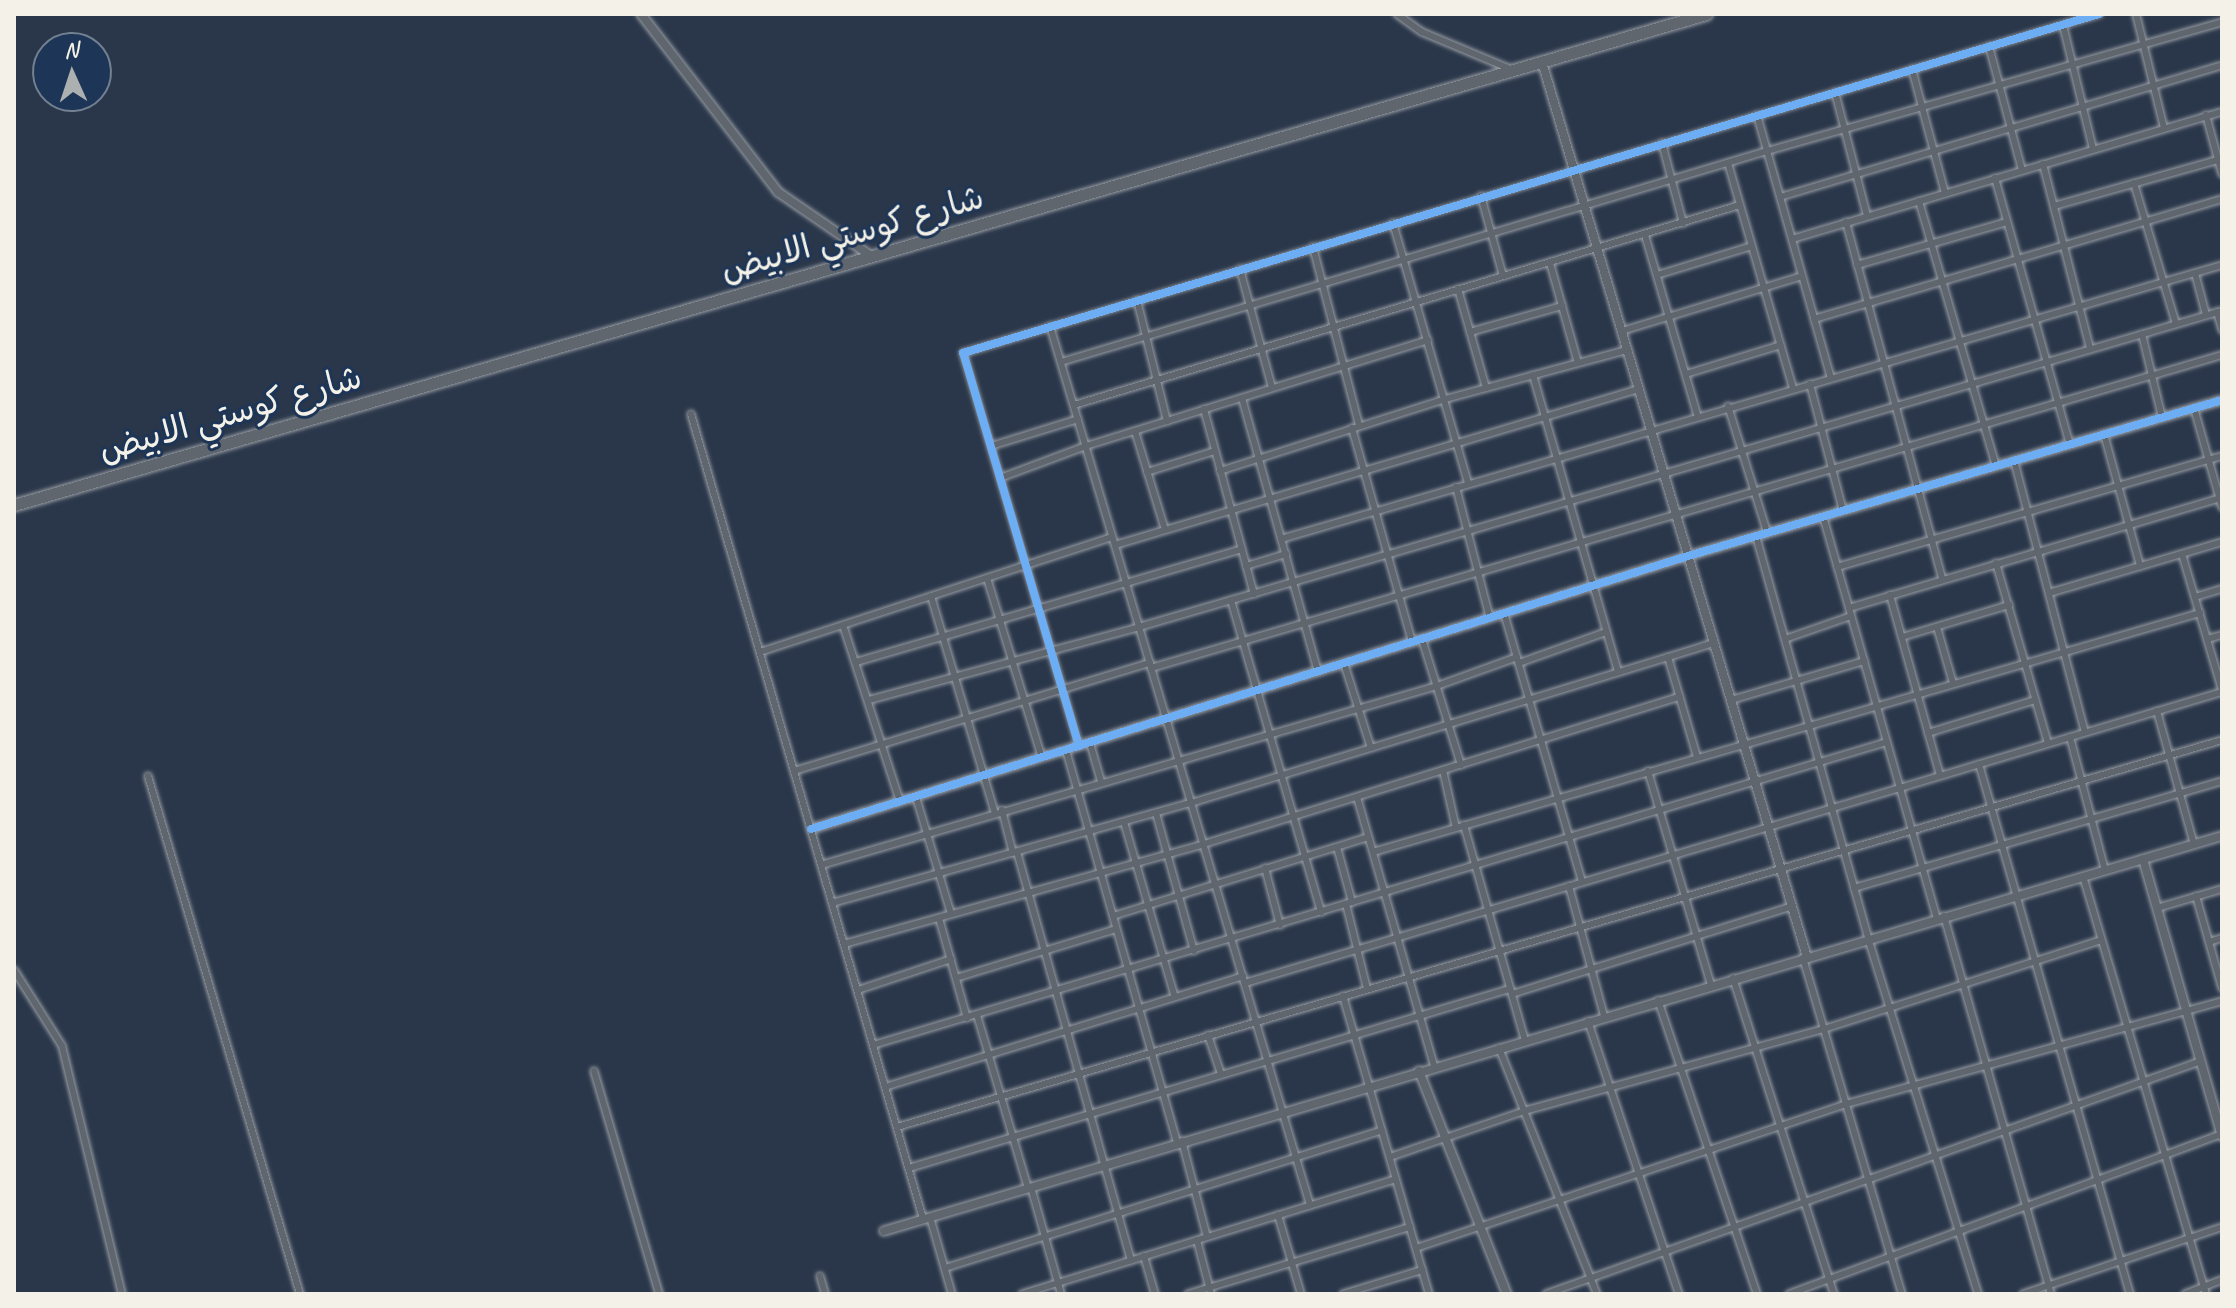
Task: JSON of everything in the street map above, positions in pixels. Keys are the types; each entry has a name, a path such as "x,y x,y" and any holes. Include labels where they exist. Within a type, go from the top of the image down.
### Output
{"highway":[{"name":"شارع كوستي الابيض","path":"14,505 1706,14"}],"street":[{"path":"641,14 778,192 871,256"},
{"path":"1397,14 1422,32 1513,70"},
{"path":"1079,746 963,353 1574,168 2099,14"},
{"path":"2136,14 2164,128"},
{"path":"1061,362 1767,151 1845,132 2222,22"},
{"path":"2063,25 2093,149"},
{"path":"1989,46 2022,170"},
{"path":"1542,62 1792,906 1824,1029 1902,1294"},
{"path":"1780,197 2222,65"},
{"path":"1912,69 1945,193"},
{"path":"1835,92 1867,216"},
{"path":"1792,239 2222,112"},
{"path":"1757,115 1831,378"},
{"path":"2206,115 2222,174"},
{"path":"1662,143 1683,223"},
{"path":"2054,206 2218,160"},
{"path":"1728,163 1793,388"},
{"path":"2043,164 2090,349"},
{"path":"1995,178 2070,444"},
{"path":"2134,183 2176,324"},
{"path":"1481,196 1503,276"},
{"path":"1814,319 2222,199"},
{"path":"1919,201 1996,466"},
{"path":"1074,405 1740,205"},
{"path":"1846,222 1942,579"},
{"path":"1857,265 2007,222"},
{"path":"1393,223 1468,483"},
{"path":"1645,235 1697,414"},
{"path":"1657,275 1752,246"},
{"path":"1313,247 1343,366 1364,471 1412,642"},
{"path":"1550,263 1578,363"},
{"path":"1281,539 1697,414 2079,309 2222,265"},
{"path":"1240,269 1272,388"},
{"path":"2195,273 2206,315"},
{"path":"1622,331 1802,276"},
{"path":"1458,289 1486,388"},
{"path":"1137,300 1167,421"},
{"path":"1470,332 1562,306"},
{"path":"869,700 955,679 1050,648 1139,627 1254,594 1663,470 2206,315 2219,312 2222,330"},
{"path":"1050,326 1310,1205"},
{"path":"2142,334 2162,417"},
{"path":"1000,478 1086,446 1428,340"},
{"path":"1686,374 1781,345"},
{"path":"1220,471 1445,399 1627,350"},
{"path":"794,771 1025,701 1242,642 1580,540 1832,470 2222,355"},
{"path":"1533,375 1618,672"},
{"path":"1810,384 1843,511"},
{"path":"760,652 1026,565 1165,530 1639,389"},
{"path":"1242,398 1318,672"},
{"path":"811,829 1688,556 2222,400"},
{"path":"1728,406 1767,532"},
{"path":"2194,408 2222,507"},
{"path":"1204,409 1254,594"},
{"path":"691,414 909,1168 952,1294"},
{"path":"991,446 1078,419"},
{"path":"1135,431 1165,530"},
{"path":"2104,434 2140,566"},
{"path":"1147,472 1215,451"},
{"path":"1837,567 2222,456"},
{"path":"2014,460 2085,732"},
{"path":"1456,487 1490,618"},
{"path":"1785,639 1890,595 2220,498"},
{"path":"1823,516 1923,870 1963,986 2051,1294"},
{"path":"1756,536 1868,938 1978,1294"},
{"path":"2049,593 2222,542"},
{"path":"856,662 1242,549"},
{"path":"1246,566 1286,554"},
{"path":"885,1087 1175,997 1357,950 2222,691 2182,554"},
{"path":"1996,563 2048,743"},
{"path":"987,578 1042,758"},
{"path":"2195,597 2222,589"},
{"path":"1890,595 1940,775"},
{"path":"931,596 983,776 1029,893 1054,992 1131,1260"},
{"path":"1231,600 1321,912"},
{"path":"1902,637 2009,605"},
{"path":"1504,613 1582,882"},
{"path":"1373,852 1876,704 2200,613"},
{"path":"843,625 884,744 900,802"},
{"path":"1937,627 1953,683"},
{"path":"821,865 1101,781 1437,686 1606,632"},
{"path":"2207,639 2222,635"},
{"path":"1422,639 1461,765"},
{"path":"832,903 1191,803 1714,643"},
{"path":"1668,657 1697,757"},
{"path":"1731,700 1864,661"},
{"path":"1344,663 1371,748"},
{"path":"844,944 1204,844 1680,697"},
{"path":"1928,733 2035,700"},
{"path":"2157,711 2194,844"},
{"path":"2070,737 2105,870"},
{"path":"897,1127 2222,740"},
{"path":"873,1045 1887,742"},
{"path":"1090,743 1101,781"},
{"path":"1066,750 1162,1092 1195,1189 1207,1237"},
{"path":"1979,764 2130,1294"},
{"path":"1443,770 1475,865 1525,1040"},
{"path":"1648,771 1711,985"},
{"path":"148,776 300,1294"},
{"path":"1854,888 2222,781"},
{"path":"916,797 951,914"},
{"path":"1357,797 1434,1066"},
{"path":"1156,813 1194,951"},
{"path":"1124,822 1175,997"},
{"path":"884,1231 1369,1085 2222,836"},
{"path":"1113,916 1368,837"},
{"path":"1337,847 1367,989"},
{"path":"1789,1294 2165,1159 2222,1135 2143,859"},
{"path":"1265,868 1280,925"},
{"path":"2083,876 2204,1290"},
{"path":"1569,886 1604,1016"},
{"path":"2157,908 2222,889"},
{"path":"2196,896 2222,988"},
{"path":"909,1168 1268,1060 1591,969 1792,906"},
{"path":"939,918 967,1018"},
{"path":"956,978 1116,929"},
{"path":"2209,942 2222,938"},
{"path":"1390,1157 1524,1111 1610,1085 1824,1029 2101,940"},
{"path":"858,990 951,959"},
{"path":"14,970 62,1046 122,1294"},
{"path":"1733,978 1834,1294"},
{"path":"1343,996 1429,1294"},
{"path":"1658,1000 1757,1294"},
{"path":"1416,1248 1710,1153 1780,1125 1846,1104 2060,1048 2222,1001"},
{"path":"977,1015 1061,1294"},
{"path":"1588,1021 1679,1294"},
{"path":"1208,1035 1221,1074"},
{"path":"1499,1047 1597,1294"},
{"path":"1546,1294 2201,1061"},
{"path":"594,1071 659,1294"},
{"path":"1419,1071 1507,1294"},
{"path":"2211,1096 2222,1092"},
{"path":"945,1268 1382,1130"},
{"path":"1022,1294 1396,1179"},
{"path":"1278,1215 1301,1294"},
{"path":"1188,1294 1211,1291 1292,1262 1410,1227"},
{"path":"2023,1294 2222,1227"},
{"path":"1197,1240 1211,1291"},
{"path":"1144,1256 1155,1294"},
{"path":"1343,1294 1367,1291 1422,1270"},
{"path":"820,1276 825,1294"},
{"path":"2185,1294 2204,1290 2222,1280"}],"cycle path":[{"path":"1079,746 963,353 2099,14"},
{"path":"811,829 1688,556 2222,400"}]}
